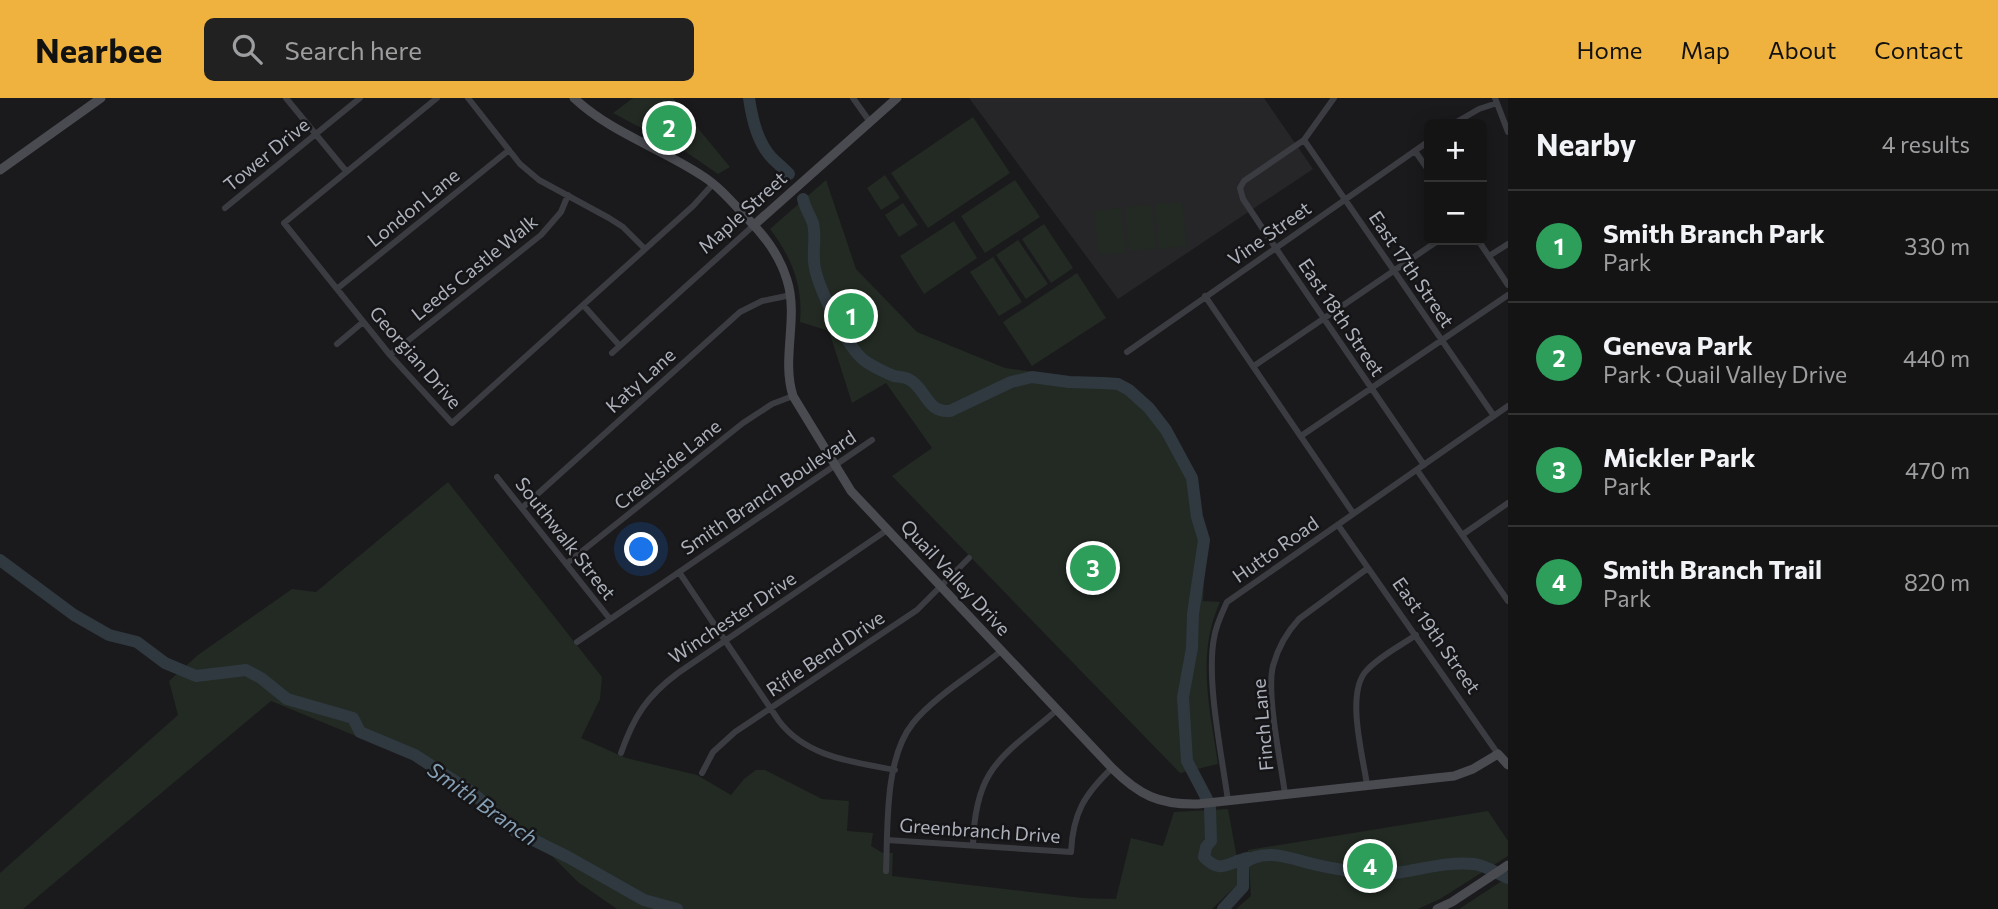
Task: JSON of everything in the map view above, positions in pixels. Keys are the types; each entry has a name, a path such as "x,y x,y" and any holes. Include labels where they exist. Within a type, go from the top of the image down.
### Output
{"street":[{"path":"0,170 101,98"},
{"path":"286,98 346,171"},
{"name":"Tower Drive","path":"225,208 360,98"},
{"name":"Georgian Drive","path":"437,98 284,223 390,355 452,423 584,306 693,206 713,184"},
{"path":"468,98 509,150 539,180 616,223 645,250"},
{"name":"Quail Valley Drive","path":"574,98 599,118 675,159 713,184 754,225 781,263 791,295 788,358 789,384 793,396 850,491 1134,789 1155,800 1175,804 1228,801 1454,776 1473,769 1498,754"},
{"path":"853,98 870,122"},
{"name":"Maple Street","path":"612,353 897,98"},
{"path":"1304,141 1334,98"},
{"path":"1462,119 1496,100 1508,132"},
{"name":"East 18th Street","path":"1304,141 1242,185 1243,199 1424,465"},
{"name":"East 17th Street","path":"1304,141 1494,416"},
{"name":"Vine Street","path":"1127,352 1424,145"},
{"name":"London Lane","path":"338,288 509,150"},
{"path":"1415,151 1424,164"},
{"name":"Leeds Castle Walk","path":"390,355 541,235 561,212 568,195"},
{"path":"1489,256 1508,244"},
{"path":"1254,366 1432,245"},
{"path":"1481,245 1508,285"},
{"name":"Katy Lane","path":"522,508 740,312 762,301 791,295"},
{"path":"1301,436 1508,295"},
{"path":"1205,296 1353,513"},
{"path":"584,306 619,345"},
{"path":"337,344 363,322"},
{"name":"Creekside Lane","path":"566,564 743,423 772,404 793,396"},
{"name":"Hutto Road","path":"1228,801 1213,686 1212,653 1217,624 1227,602 1508,406"},
{"name":"Smith Branch Boulevard","path":"577,642 872,440"},
{"path":"1417,470 1508,601"},
{"name":"Southwalk Street","path":"497,477 610,619"},
{"path":"1462,536 1508,503"},
{"name":"East 19th Street","path":"1338,524 1508,765"},
{"name":"Winchester Drive","path":"621,752 630,726 654,692 887,530"},
{"name":"Rifle Bend Drive","path":"702,773 713,752 723,743 917,610 969,558"},
{"name":"Finch Lane","path":"1285,794 1271,679 1277,653 1299,619 1368,568"},
{"path":"679,572 792,735 817,751 895,769"},
{"path":"1367,785 1356,702 1357,687 1368,669 1416,635"},
{"path":"886,871 889,803 899,750 911,725 937,699 1001,651"},
{"path":"974,845 977,804 989,774 1005,754 1057,710"},
{"name":"Greenbranch Drive","path":"887,840 1071,852 1074,822 1080,809 1095,785 1112,768"},
{"path":"1437,909 1452,902 1508,864"}],"shaded area":[{"path":"633,98 673,98 730,167 718,174 686,152 613,113"},
{"path":"969,98 1264,98 1313,169 1118,299"},
{"path":"973,117 1010,173 928,228 891,173"},
{"path":"885,175 900,198 881,210 867,188"},
{"path":"826,180 856,269 917,332 1005,368 1116,382 1146,402 1168,429 1192,471 1206,534 1203,601 1220,602 1208,642 1207,662 1209,703 1218,764 1180,773 892,476 932,448 886,383 852,403 829,331 800,322 798,284 790,261 770,229"},
{"path":"1015,180 1040,217 985,253 961,216"},
{"path":"1182,202 1187,246 1159,249 1155,204"},
{"path":"903,203 918,225 899,237 885,215"},
{"path":"1152,205 1156,249 1129,251 1125,207"},
{"path":"1121,208 1126,253 1099,255 1094,211"},
{"path":"954,221 977,258 924,294 900,256"},
{"path":"1044,224 1073,268 1051,283 1022,239"},
{"path":"1018,240 1048,284 1026,299 996,255"},
{"path":"993,257 1022,302 999,316 970,272"},
{"path":"1077,273 1106,318 1032,366 1003,322"},
{"path":"448,482 602,677 600,699 581,738 626,758 697,775 731,795 744,779 756,770 765,770 822,799 849,801 847,831 873,833 871,846 883,853 893,853 892,876 1082,898 1116,899 1131,838 1163,846 1174,812 1228,809 1241,881 1212,909 617,909 578,882 553,857 505,829 464,795 409,758 271,701 23,909 0,909 0,873 178,715 169,681 198,655 292,589 316,592"},
{"path":"1488,811 1508,841 1508,856 1440,899 1418,909 1236,909 1251,896 1248,850"},
{"path":"1508,877 1508,909 1459,909"}],"waterway":[{"path":"749,98 762,145 789,174"},
{"path":"803,199 813,223 814,261 820,284 850,343 868,363 915,384 936,408 950,411 1011,382 1032,377 1118,384 1149,408 1166,430 1192,478 1197,517 1204,540 1193,614 1192,648 1183,697 1187,761 1207,799"},
{"name":"Smith Branch","path":"0,560 74,615 109,635 137,642 165,663 196,676 246,670 261,678 287,699 353,718 360,732 415,755 473,793 515,831 644,900 677,909"},
{"path":"1210,808 1211,841 1206,847 1204,857 1220,866 1248,858"},
{"name":"Smith Branch","path":"1223,909 1243,887 1243,864 1250,859 1266,855 1373,873 1474,864 1508,878"}],"place":[{"name":"Geneva Park","path":"669,128"},
{"name":"Smith Branch Park","path":"851,316"},
{"name":"Mickler Park","path":"1093,568"},
{"name":"Smith Branch Trail","path":"1370,866"}]}
